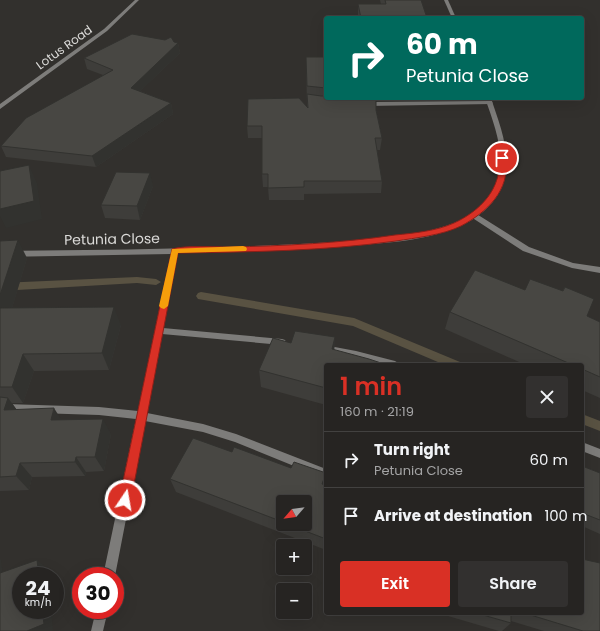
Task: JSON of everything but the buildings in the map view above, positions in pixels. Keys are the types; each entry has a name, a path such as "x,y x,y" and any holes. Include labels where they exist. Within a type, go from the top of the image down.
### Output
{"street":[{"name":"Lotus Road","path":"0,107 103,31 138,0"},
{"path":"446,0 453,16"},
{"path":"356,105 489,100"},
{"name":"Petunia Close","path":"0,254 255,249 372,241 423,234 456,225 482,210 496,192 504,170 500,136 489,100"},
{"path":"473,216 526,249 572,265 600,270"},
{"path":"111,567 175,251"},
{"path":"159,331 257,339 294,344"},
{"path":"317,347 356,354 388,363"},
{"path":"6,408 100,411 142,416 203,428 236,438 324,473"},
{"path":"584,447 600,454"},
{"path":"97,631 100,619"}],"waterway":[{"path":"0,287 137,280 156,282"},
{"path":"201,296 354,322 451,363"},
{"path":"584,420 600,426"}],"slow traffic":[{"path":"164,306 175,251 243,249"}],"route":[{"path":"125,500 175,251 255,249 372,241 423,234 456,225 482,210 496,192 504,170 502,158"}]}
